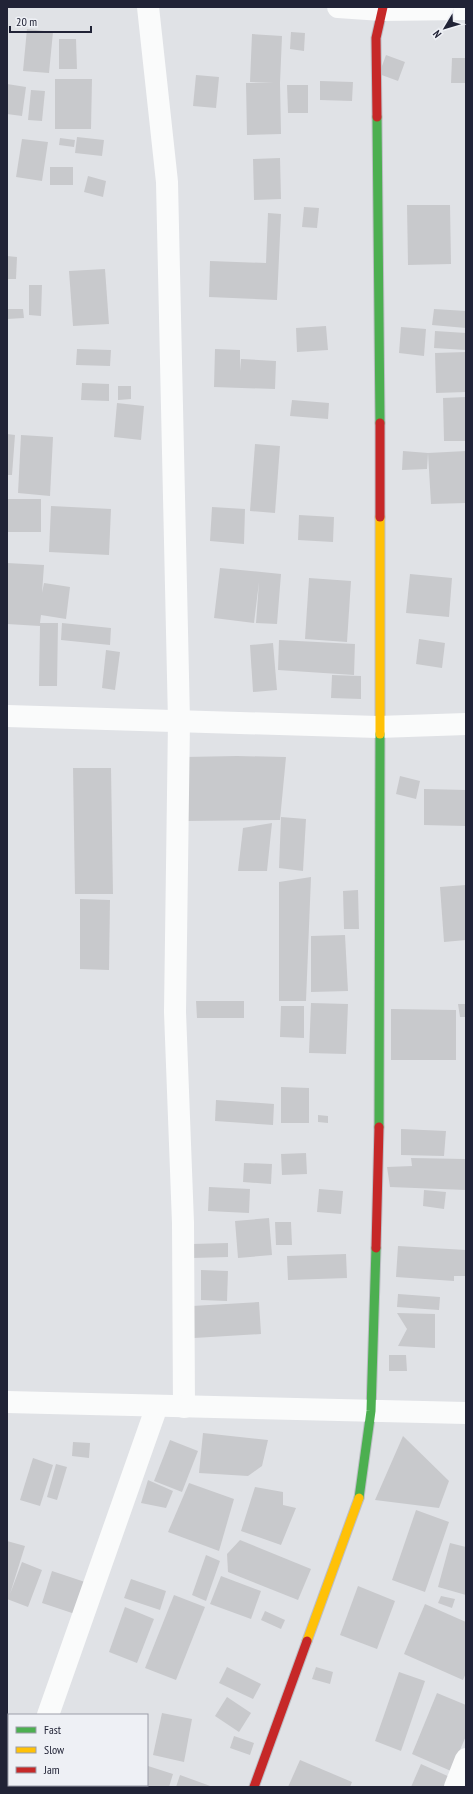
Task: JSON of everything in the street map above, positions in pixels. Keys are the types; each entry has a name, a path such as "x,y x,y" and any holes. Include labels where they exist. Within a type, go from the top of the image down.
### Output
{"street":[{"path":"148,7 167,182 180,721 175,1012 183,1223 184,1407"},
{"path":"338,7 466,9"},
{"path":"254,1787 359,1497 371,1411 380,1087 378,727 380,370 376,38 382,8"},
{"path":"7,716 378,727 466,724"},
{"path":"7,1402 466,1413"},
{"path":"48,1714 157,1406"},
{"path":"456,1787 466,1759"}],"building":[{"path":"27,29 53,32 49,73 23,71"},
{"path":"291,32 305,33 304,51 290,49"},
{"path":"252,34 282,36 280,83 281,134 247,135 246,83 274,83 250,82"},
{"path":"59,39 76,39 77,69 59,69"},
{"path":"386,55 405,62 398,81 379,74"},
{"path":"452,58 466,58 466,83 451,83"},
{"path":"196,75 219,77 216,108 193,106"},
{"path":"55,79 92,79 91,129 55,129"},
{"path":"320,81 353,82 352,101 320,100"},
{"path":"7,84 26,87 22,116 7,114"},
{"path":"287,85 308,85 308,113 288,113"},
{"path":"31,90 45,91 42,121 28,120"},
{"path":"77,137 104,140 102,156 75,153"},
{"path":"60,138 75,140 74,147 59,145"},
{"path":"22,139 48,142 42,181 16,177"},
{"path":"280,158 281,199 254,200 253,159"},
{"path":"50,167 73,167 73,185 50,185"},
{"path":"88,176 106,181 103,197 84,192"},
{"path":"407,205 450,205 451,264 408,265"},
{"path":"304,207 319,208 317,228 302,227"},
{"path":"268,213 281,214 277,300 209,297 210,261 266,263"},
{"path":"7,256 17,257 16,279 7,279"},
{"path":"105,269 109,324 73,326 69,271"},
{"path":"29,285 42,285 41,316 29,315"},
{"path":"7,309 23,309 24,318 7,319"},
{"path":"434,309 466,311 466,328 432,325"},
{"path":"326,326 328,350 297,352 296,328"},
{"path":"401,327 426,329 424,356 399,353"},
{"path":"435,331 466,333 466,350 434,348"},
{"path":"77,349 111,350 110,366 76,365"},
{"path":"215,349 240,350 240,371 241,359 276,361 275,389 214,387"},
{"path":"466,352 466,392 436,393 435,353"},
{"path":"82,383 109,384 109,401 81,400"},
{"path":"118,386 131,386 131,399 118,400"},
{"path":"466,397 466,441 444,441 443,398"},
{"path":"292,400 329,403 328,419 290,416"},
{"path":"117,403 144,406 141,440 114,437"},
{"path":"7,434 15,435 12,475 7,475"},
{"path":"21,435 53,437 50,496 18,493"},
{"path":"255,444 280,446 275,513 250,511"},
{"path":"403,451 428,453 427,469 402,470"},
{"path":"466,451 466,503 431,504 428,453"},
{"path":"7,499 41,499 41,532 7,532"},
{"path":"51,506 111,509 109,555 49,552"},
{"path":"212,507 245,509 244,544 210,541"},
{"path":"299,515 334,517 333,542 298,540"},
{"path":"7,563 44,565 42,593 44,583 70,587 66,619 41,615 40,623 58,623 57,686 39,686 40,626 7,624"},
{"path":"220,568 281,574 277,624 256,623 259,582 254,623 214,618"},
{"path":"410,574 452,578 449,617 406,613"},
{"path":"309,578 351,581 347,642 305,639"},
{"path":"62,623 111,628 110,645 61,640"},
{"path":"419,639 445,643 442,668 416,664"},
{"path":"279,640 355,644 354,675 278,670"},
{"path":"273,643 277,690 253,692 250,645"},
{"path":"106,650 120,652 115,690 102,688"},
{"path":"332,675 361,676 361,699 331,698"},
{"path":"185,757 286,757 280,820 186,821"},
{"path":"73,768 111,768 113,894 75,894"},
{"path":"400,776 420,781 416,799 396,794"},
{"path":"424,789 466,790 466,826 424,825"},
{"path":"281,817 306,819 303,871 279,868"},
{"path":"272,823 267,871 238,871 243,828"},
{"path":"311,877 306,1001 279,1001 279,882"},
{"path":"466,885 466,940 444,942 440,887"},
{"path":"358,890 359,929 344,929 343,891"},
{"path":"80,899 110,900 109,970 80,969"},
{"path":"345,935 348,991 311,992 311,936"},
{"path":"196,1001 244,1001 244,1018 197,1018"},
{"path":"311,1003 348,1004 346,1054 309,1053"},
{"path":"458,1004 466,1004 466,1017 460,1017"},
{"path":"281,1006 304,1006 304,1038 280,1037"},
{"path":"391,1009 456,1010 456,1060 391,1060"},
{"path":"281,1087 309,1088 309,1123 281,1123"},
{"path":"216,1100 274,1104 273,1125 215,1121"},
{"path":"318,1115 328,1116 328,1123 318,1122"},
{"path":"401,1129 446,1131 444,1156 401,1155"},
{"path":"306,1153 307,1174 282,1175 281,1154"},
{"path":"411,1158 465,1159 466,1190 390,1187 387,1167 412,1166"},
{"path":"244,1163 272,1164 271,1184 243,1182"},
{"path":"209,1187 250,1189 249,1213 208,1211"},
{"path":"319,1189 343,1191 341,1214 317,1212"},
{"path":"424,1190 446,1192 444,1209 423,1206"},
{"path":"269,1218 272,1255 238,1258 235,1221"},
{"path":"275,1222 291,1222 292,1245 276,1245"},
{"path":"228,1243 228,1257 192,1258 192,1244"},
{"path":"398,1246 466,1250 466,1276 454,1276 454,1281 396,1277"},
{"path":"346,1254 347,1278 288,1280 287,1256"},
{"path":"201,1270 228,1271 227,1301 201,1300"},
{"path":"398,1294 440,1297 439,1310 397,1307"},
{"path":"259,1302 261,1334 194,1338 192,1306"},
{"path":"397,1313 435,1314 435,1348 398,1346 407,1329"},
{"path":"389,1355 406,1355 407,1371 389,1371"},
{"path":"203,1433 268,1440 262,1466 248,1476 199,1473"},
{"path":"403,1436 449,1481 439,1508 375,1500"},
{"path":"170,1440 198,1451 182,1492 154,1481"},
{"path":"73,1442 90,1443 89,1458 72,1456"},
{"path":"33,1458 53,1465 40,1506 20,1500"},
{"path":"56,1464 67,1467 57,1500 47,1497"},
{"path":"148,1480 173,1491 166,1508 141,1503"},
{"path":"189,1483 234,1499 219,1551 168,1532"},
{"path":"255,1487 283,1492 283,1505 296,1508 281,1545 241,1531"},
{"path":"416,1510 449,1522 425,1592 392,1580"},
{"path":"240,1540 311,1569 298,1600 228,1572 227,1554"},
{"path":"7,1541 25,1546 10,1594 22,1562 42,1570 28,1607 7,1599"},
{"path":"450,1543 466,1547 466,1595 438,1587"},
{"path":"206,1555 220,1561 206,1601 192,1595"},
{"path":"52,1571 85,1582 75,1614 42,1603"},
{"path":"221,1576 261,1591 251,1619 210,1604"},
{"path":"131,1579 166,1591 160,1610 124,1598"},
{"path":"358,1586 395,1601 377,1649 340,1635"},
{"path":"174,1595 205,1607 176,1680 145,1668"},
{"path":"441,1596 455,1599 452,1608 438,1603"},
{"path":"425,1604 466,1622 466,1673 463,1680 404,1654"},
{"path":"125,1607 154,1619 137,1663 109,1652"},
{"path":"265,1611 285,1620 281,1629 261,1620"},
{"path":"227,1667 261,1684 253,1699 219,1683"},
{"path":"316,1667 333,1672 330,1684 312,1679"},
{"path":"399,1672 425,1681 401,1751 375,1741"},
{"path":"437,1693 466,1705 466,1736 451,1771 412,1754"},
{"path":"227,1697 251,1713 239,1732 215,1716"},
{"path":"162,1713 192,1719 184,1762 153,1755"},
{"path":"234,1736 254,1743 250,1755 230,1748"},
{"path":"300,1760 352,1782 350,1787 288,1787"},
{"path":"421,1764 452,1778 449,1787 411,1787"},
{"path":"148,1766 173,1774 169,1787 141,1787 148,1786"},
{"path":"180,1775 213,1787 176,1787"},
{"path":"114,1786 136,1786 136,1787"}],"traffic: fast":[{"path":"377,117 380,423"},
{"path":"379,1127 380,734"},
{"path":"359,1498 371,1411 376,1248"}],"traffic: slow":[{"path":"380,517 380,734"},
{"path":"307,1641 359,1498"}],"traffic: jam":[{"path":"377,117 376,38 383,7"},
{"path":"380,423 380,517"},
{"path":"376,1248 379,1127"},
{"path":"254,1787 307,1641"}]}
